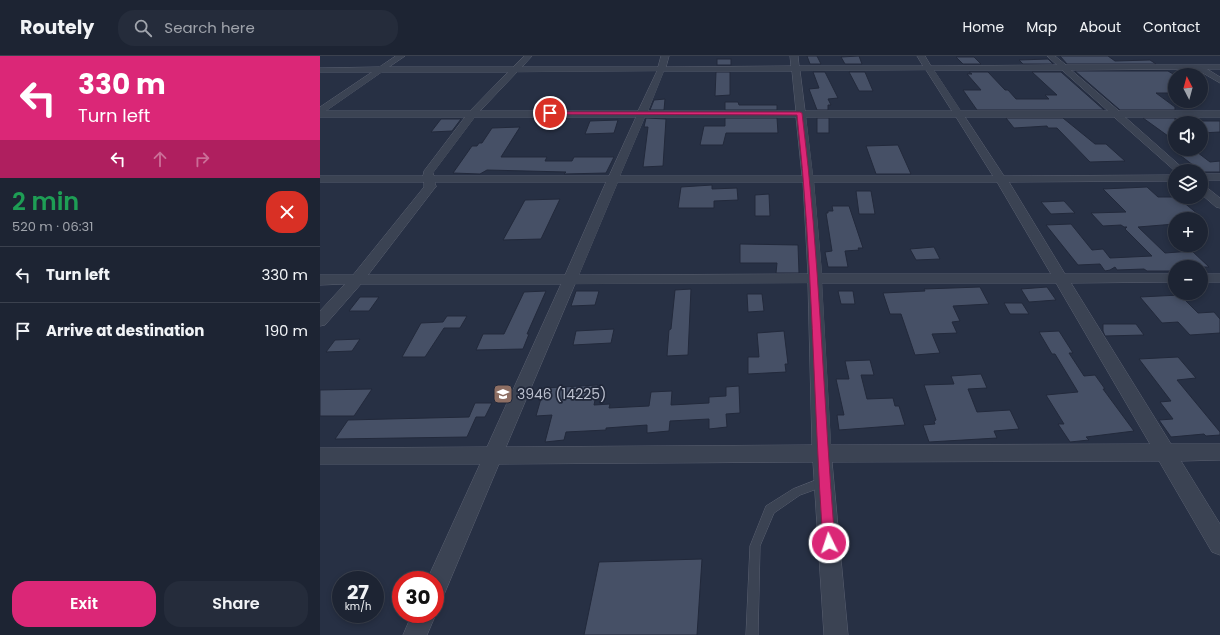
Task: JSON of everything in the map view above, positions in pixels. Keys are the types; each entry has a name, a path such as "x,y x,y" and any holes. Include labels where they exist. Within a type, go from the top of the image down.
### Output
{"street":[{"path":"320,113 401,56"},
{"path":"320,321 357,280 430,187 428,173 473,113 528,56"},
{"path":"1050,56 1174,164"},
{"path":"1185,60 1220,81"},
{"path":"320,70 515,70 663,63 795,62 924,62 1063,68 1220,67"},
{"path":"795,62 808,179 815,279 822,454 836,635"},
{"path":"924,62 1001,179 1220,544"},
{"path":"442,571 663,63"},
{"path":"320,113 1220,114"},
{"path":"1208,177 1220,177"},
{"path":"320,180 1168,178"},
{"path":"1208,194 1220,204"},
{"path":"320,280 1059,277 1168,278"},
{"path":"1208,278 1220,278"},
{"path":"320,456 1220,452"},
{"path":"415,635 420,623"}],"lane":[{"path":"752,635 755,546 770,510 797,492 824,482"}],"building":[{"path":"807,56 817,56 821,64 810,64"},
{"path":"859,56 862,64 845,64 841,57"},
{"path":"1060,56 1108,56 1115,61 1150,60 1156,64 1067,64"},
{"path":"956,57 974,57 981,64 963,64"},
{"path":"717,59 731,59 731,65 717,65"},
{"path":"1048,59 1053,64 1023,64 1019,60"},
{"path":"1075,71 1168,71 1168,93 1156,93 1168,102 1168,108 1175,108 1175,110 1120,110"},
{"path":"716,72 730,72 730,95 715,96"},
{"path":"813,72 825,72 838,98 828,99 831,105 828,105 828,110 817,110 809,89 819,88"},
{"path":"849,72 865,72 873,91 859,91"},
{"path":"969,72 988,72 1016,99 1049,99 1045,95 1057,95 1032,72 1061,72 1104,110 977,110 963,90 981,90 967,74 972,74"},
{"path":"665,99 664,110 650,110 654,100"},
{"path":"725,102 738,102 739,105 777,105 777,110 725,110"},
{"path":"646,118 666,119 663,166 643,167 648,127 644,127"},
{"path":"725,118 777,118 778,133 726,133 723,145 700,145 704,126 725,126"},
{"path":"817,118 829,118 829,133 817,133"},
{"path":"1006,118 1063,118 1095,144 1106,144 1125,161 1090,162 1057,128 1048,128 1047,126 1014,128"},
{"path":"1143,118 1168,118 1168,136"},
{"path":"441,119 461,119 452,131 431,132"},
{"path":"618,120 614,133 585,134 590,121"},
{"path":"1208,121 1220,121 1220,132 1208,133"},
{"path":"520,127 501,157 547,157 545,161 572,161 574,157 614,157 606,173 564,174 566,172 487,170 480,174 453,173 472,146 477,146 479,143 482,143 492,128"},
{"path":"898,145 911,174 876,174 866,146"},
{"path":"1181,156 1202,156 1210,162 1220,161 1220,172 1208,172 1208,164 1192,164"},
{"path":"712,185 712,189 737,188 738,200 714,201 714,208 678,208 681,187"},
{"path":"1147,187 1158,197 1168,197 1168,204 1186,204 1195,212 1168,212 1168,225 1138,227 1165,253 1193,252 1202,260 1168,260 1168,271 1147,271 1144,269 1117,270 1115,267 1105,271 1100,264 1078,265 1046,225 1071,224 1092,250 1103,249 1110,258 1152,256 1125,229 1127,227 1121,225 1103,226 1091,213 1126,212 1103,189"},
{"path":"856,191 871,191 875,214 859,214"},
{"path":"769,194 770,216 755,216 755,195"},
{"path":"560,199 541,239 503,240 525,200"},
{"path":"1064,201 1075,213 1051,214 1041,202"},
{"path":"832,206 849,206 863,248 858,248 859,250 845,251 848,267 828,267 825,252 832,251 826,213 828,213 828,211 833,211"},
{"path":"740,244 798,245 799,273 776,273 777,263 740,263"},
{"path":"934,247 940,259 916,260 910,249"},
{"path":"980,287 989,304 953,306 960,321 952,322 957,333 932,334 940,353 915,355 901,314 890,314 883,293 925,291 924,289"},
{"path":"1047,287 1056,300 1029,302 1021,289"},
{"path":"691,289 688,355 667,356 675,290"},
{"path":"546,291 527,334 529,334 523,349 476,350 483,334 504,334 524,292"},
{"path":"576,291 599,291 595,305 571,306"},
{"path":"838,291 853,291 855,304 841,304"},
{"path":"747,294 762,294 764,311 748,312"},
{"path":"1168,296 1168,300 1185,300 1198,313 1214,312 1220,319 1220,333 1190,335 1178,322 1162,323 1140,297"},
{"path":"360,297 379,297 369,311 349,311"},
{"path":"1004,303 1022,303 1029,314 1010,314"},
{"path":"447,316 467,316 460,328 444,328 425,357 402,357 421,323 443,322"},
{"path":"1103,324 1136,324 1144,335 1105,336"},
{"path":"614,329 611,343 573,345 576,331"},
{"path":"784,331 788,364 785,364 786,372 748,374 748,357 759,357 757,333"},
{"path":"1059,331 1073,353 1069,353 1084,376 1095,375 1105,389 1103,389 1134,431 1086,437 1089,440 1070,442 1058,424 1064,424 1046,395 1078,392 1055,354 1052,354 1039,332"},
{"path":"360,339 352,351 326,352 335,340"},
{"path":"1178,357 1196,378 1177,380 1220,432 1220,435 1206,436 1204,434 1171,437 1159,420 1173,419 1160,402 1171,401 1139,359"},
{"path":"870,360 874,375 861,375 867,399 893,398 895,406 899,406 905,425 839,430 837,415 844,415 836,379 849,379 845,361"},
{"path":"981,374 987,388 968,389 977,412 1010,410 1019,429 994,431 997,438 929,442 923,425 935,424 934,421 936,420 924,385 954,384 951,376"},
{"path":"598,385 594,405 610,404 609,408 649,406 651,392 672,391 671,405 709,403 709,397 726,396 726,387 739,386 740,413 726,414 727,427 709,429 709,419 670,421 669,431 647,433 647,425 606,428 606,430 566,432 564,440 545,442 552,415 536,416 544,388"},
{"path":"372,389 354,416 320,416 320,390"},
{"path":"475,403 492,403 485,417 476,417 467,437 335,439 348,420 469,417"},
{"path":"702,559 697,635 584,635 599,562"}],"place":[{"name":"3946 (14225)","path":"503,394"}],"route":[{"path":"550,113 800,113 808,179 815,279 822,454 829,543"}]}
